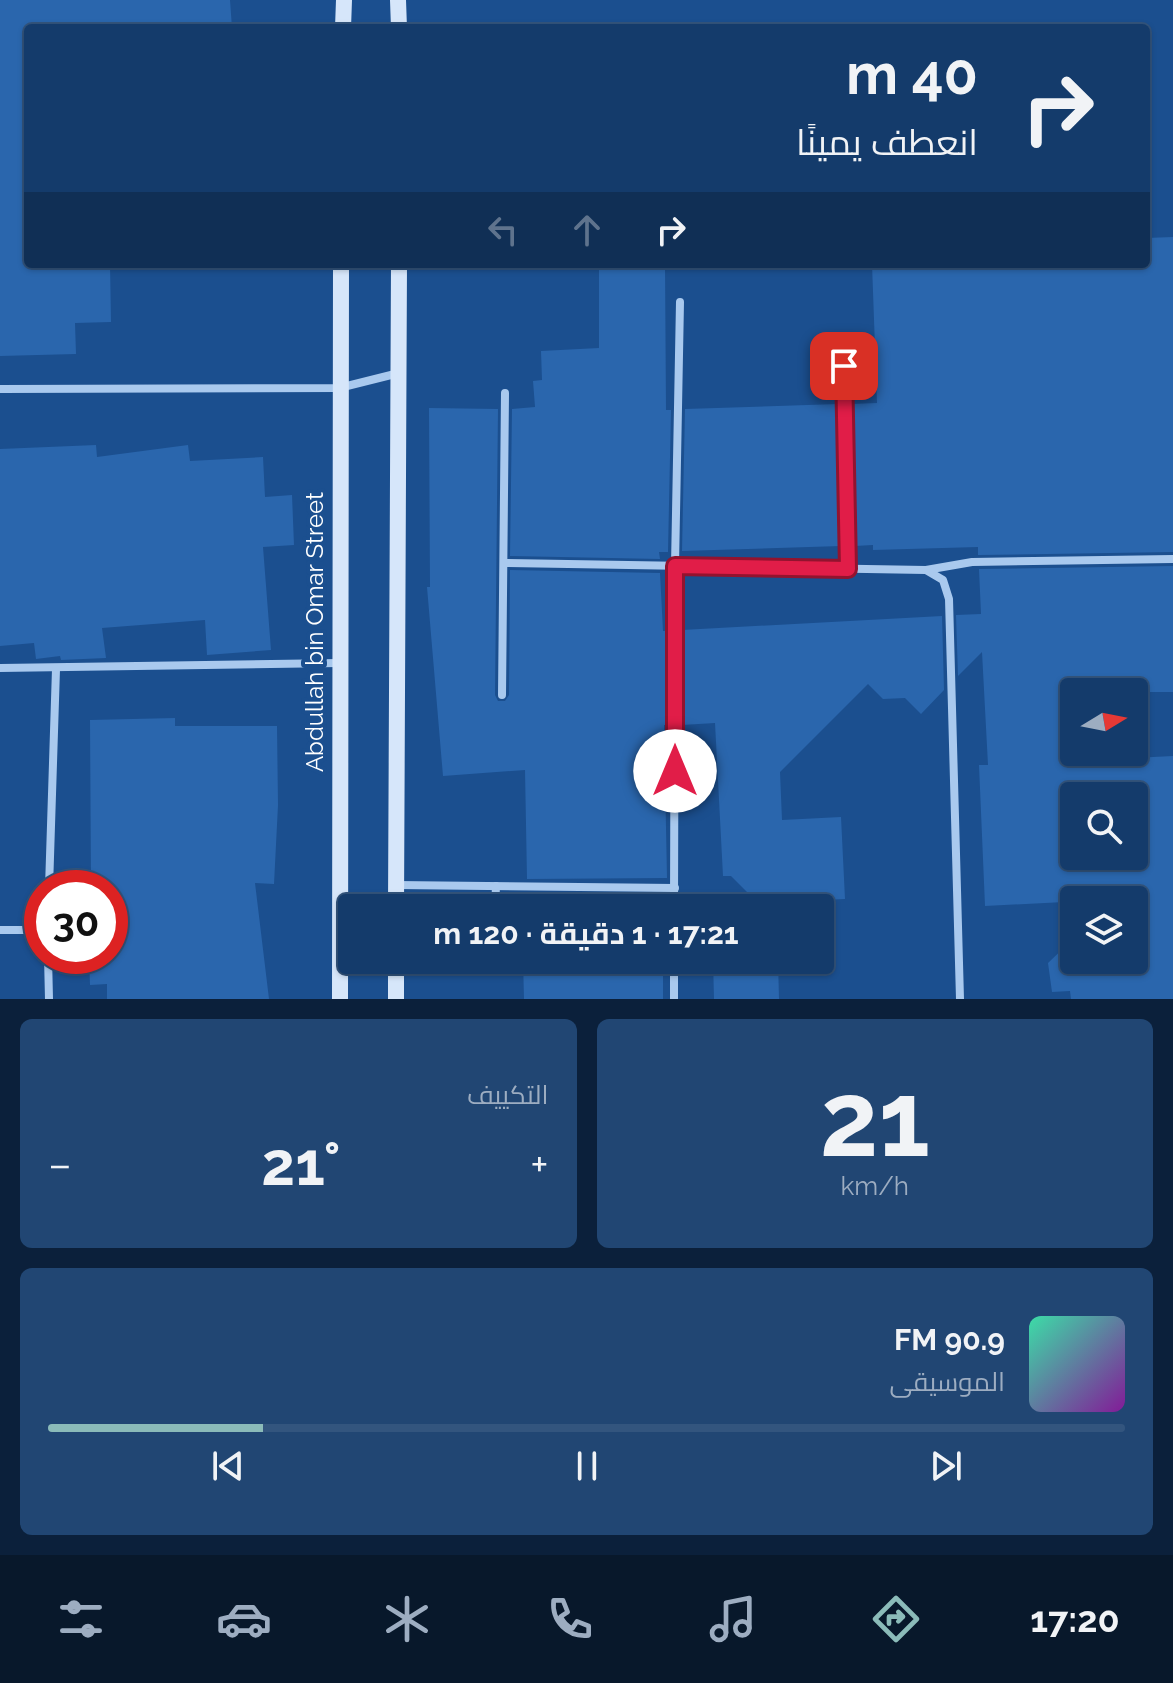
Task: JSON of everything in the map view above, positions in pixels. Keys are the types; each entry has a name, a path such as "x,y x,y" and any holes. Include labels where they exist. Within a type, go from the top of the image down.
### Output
{"street":[{"path":"343,24 344,0"},
{"path":"398,0 399,24"},
{"name":"Abdullah bin Omar Street","path":"340,999 341,268"},
{"path":"396,894 399,268"},
{"path":"675,894 675,566 680,302"},
{"path":"844,366 848,569"},
{"path":"0,389 339,388 400,373"},
{"path":"502,695 505,393"},
{"path":"504,563 926,570 972,562 1173,559"},
{"path":"926,570 943,580 949,599 960,999"},
{"path":"0,668 339,663"},
{"path":"50,870 56,669"},
{"path":"396,885 675,888"},
{"path":"496,886 496,894"},
{"path":"0,930 24,930"},
{"path":"48,974 49,999"},
{"path":"396,974 396,999"},
{"path":"674,974 674,999"}],"building":[{"path":"0,0 230,0 232,24 24,24 24,268 110,268 111,322 75,323 76,354 0,356"},
{"path":"1173,237 1173,552 978,555 978,547 873,550 873,545 855,546 852,404 877,403 872,268 1150,268 1150,238"},
{"path":"599,268 665,268 666,410 671,410 668,552 659,552 660,559 510,556 512,409 535,407 533,381 542,380 541,351 599,348"},
{"path":"838,404 841,546 682,551 685,409"},
{"path":"429,408 498,409 495,695 498,701 505,701 509,695 510,570 660,573 663,631 668,631 668,725 664,725 667,878 527,879 525,770 443,776 427,587 430,587"},
{"path":"96,445 97,457 188,445 190,461 263,457 265,497 292,495 294,545 263,547 271,650 207,655 205,620 102,628 106,658 61,660 60,656 36,659 34,643 0,646 0,449"},
{"path":"1173,566 1173,692 1148,692 1148,678 1060,678 1060,766 1148,766 1148,757 1173,756 1173,999 1071,999 1070,991 1052,992 1048,963 1060,951 1060,974 1148,974 1148,886 1060,886 1060,902 985,906 979,765 988,765 982,652 958,676 956,615 981,614 979,569"},
{"path":"942,616 944,690 921,714 905,698 883,699 868,684 780,772 782,820 841,817 845,899 834,900 834,894 749,894 731,876 723,876 715,723 682,725 682,630"},
{"path":"175,718 175,726 277,726 278,805 274,884 255,883 269,999 107,999 107,984 90,985 90,974 128,974 128,870 91,870 90,720"},
{"path":"523,974 663,974 663,999 524,999"},
{"path":"713,974 778,974 779,999 714,999"}],"route":[{"path":"675,771 675,566 848,569 844,366"}]}
